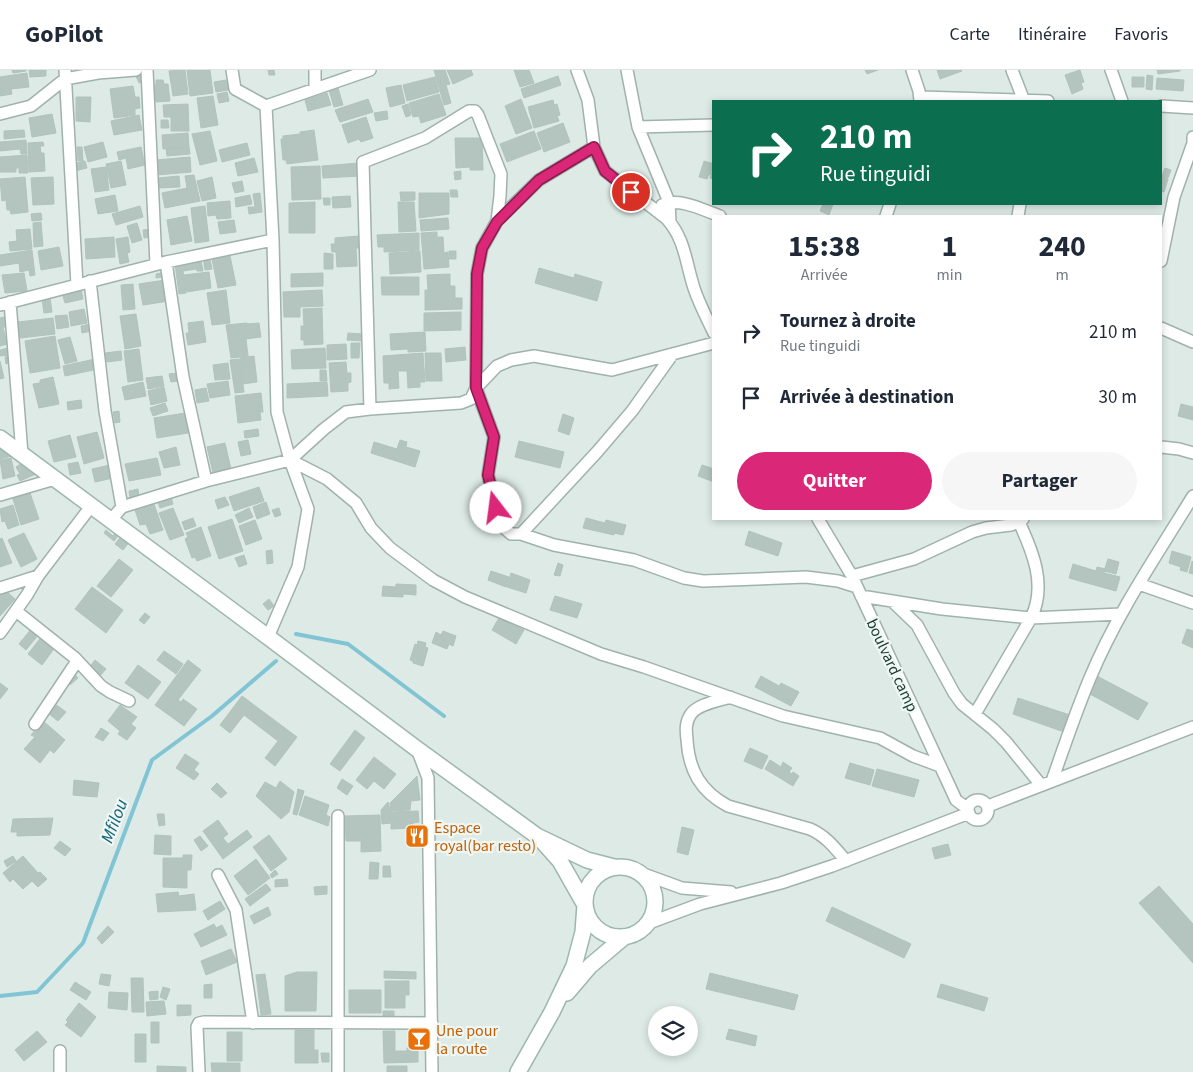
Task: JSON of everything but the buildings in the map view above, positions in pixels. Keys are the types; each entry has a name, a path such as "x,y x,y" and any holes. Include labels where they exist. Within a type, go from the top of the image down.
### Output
{"main road":[{"path":"0,438 417,749 537,836 587,860 614,868 626,868 638,872 647,879 653,889 656,900 655,912 649,923 634,935 623,938 612,937 598,929 588,916 585,905 560,861 537,836"},
{"path":"518,1072 552,1012 574,966 583,932 585,895 589,885 600,874 614,868"},
{"path":"552,1012 590,966 623,938"}],"street":[{"path":"0,114 31,106 65,74 136,70"},
{"path":"147,70 161,263 183,377 206,481"},
{"path":"232,70 235,90 266,106 370,70"},
{"path":"315,70 315,88"},
{"path":"577,70 588,100 594,147 605,171 670,222 682,242 694,289 712,330"},
{"path":"627,70 638,127 669,202 670,222"},
{"path":"912,70 920,99 972,100"},
{"path":"1012,70 1024,100"},
{"path":"1110,70 1122,100"},
{"path":"65,74 76,285"},
{"path":"266,106 273,240 277,412 290,460 308,509 298,567 268,637"},
{"path":"1162,106 1193,108"},
{"path":"370,409 363,162 425,138 469,111 475,111 501,174 497,222"},
{"path":"638,127 712,125"},
{"path":"1162,256 1174,197 1193,137"},
{"path":"594,147 539,180 497,222 482,248 477,274 476,388 494,437 488,475 501,525 511,534 521,534 554,545 634,560 684,578 748,580 806,577 838,581 892,601 942,609 1031,618 1121,614"},
{"path":"654,210 669,202 681,203 717,215"},
{"path":"22,454 5,303 161,263 273,240"},
{"path":"90,281 105,411 122,507"},
{"path":"1162,328 1193,342"},
{"path":"111,520 122,507 206,481 290,460 346,412 461,402 471,399 476,388 497,366 511,360 534,356 612,370 712,344"},
{"path":"521,534 632,411 672,355"},
{"path":"1162,447 1193,453"},
{"path":"290,460 327,479 356,502 371,528 390,548 448,589 575,644 783,716 880,738 913,756 940,766"},
{"path":"0,495 55,479"},
{"path":"1052,781 1090,678 1121,614 1193,496"},
{"path":"0,633 38,576 92,505"},
{"name":"boulvard camp","path":"819,520 857,587 956,800 969,811"},
{"path":"857,587 972,532 1011,525 1021,520 1036,564 1037,603 1031,618 975,714"},
{"path":"0,588 38,576"},
{"path":"1139,584 1193,603"},
{"path":"892,601 918,625 954,694 962,704 1006,742 1040,785"},
{"path":"16,610 78,661 110,692 129,701"},
{"path":"36,724 78,661"},
{"path":"730,697 697,708 687,720 688,759 702,786 728,806 819,833 828,840 846,861"},
{"path":"649,923 700,904 781,883 846,861 969,811 975,819 984,818 988,806 1193,727"},
{"path":"417,749 428,778 432,1072"},
{"path":"338,816 338,1072"},
{"path":"638,872 682,888 742,893"},
{"path":"218,876 236,910 253,1023"},
{"path":"199,1072 197,1027 199,1023 432,1023"},
{"path":"60,1051 60,1072"}],"waterway":[{"name":"Mfilou","path":"296,634 348,644 444,716"},
{"name":"Mfilou","path":"0,996 37,992 83,943 152,760 212,716 276,661"}],"place":[{"name":"Espace royal(bar resto)","path":"417,836"},
{"name":"Une pour la route","path":"419,1039"}],"route":[{"path":"496,508 488,475 494,437 476,388 477,274 482,248 497,222 539,180 594,147 605,171 631,192"}]}
